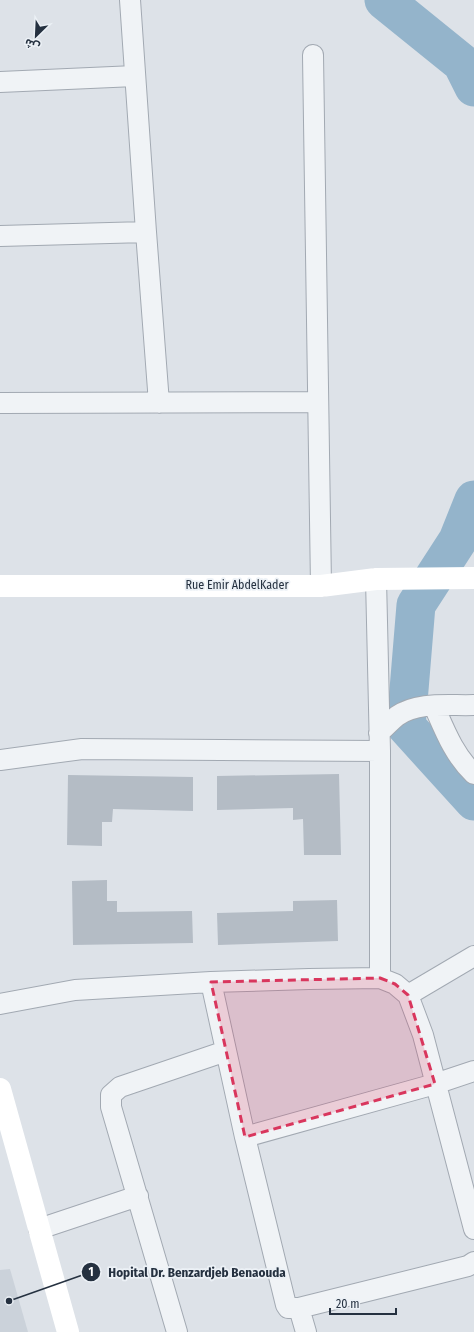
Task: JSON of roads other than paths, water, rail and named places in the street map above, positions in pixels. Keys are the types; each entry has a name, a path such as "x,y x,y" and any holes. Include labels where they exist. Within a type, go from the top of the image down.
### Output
{"main road":[{"name":"Rue Emir AbdelKader","path":"0,586 321,586 376,579 474,578"},
{"path":"0,1089 68,1332"}],"street":[{"path":"130,0 159,402"},
{"path":"313,54 321,586"},
{"path":"0,82 135,76"},
{"path":"0,236 146,232"},
{"path":"0,403 318,402"},
{"path":"376,579 382,736 380,978"},
{"path":"428,706 459,757 474,774"},
{"path":"0,760 82,749 382,736 404,712 428,706 474,706"},
{"path":"408,994 474,956"},
{"path":"0,1004 75,990 211,982 380,978 395,984 408,994 423,1035 474,1229"},
{"path":"211,982 246,1137 286,1305 288,1308 299,1308 468,1266 474,1262"},
{"path":"177,1332 111,1107 112,1095 120,1087 226,1051"},
{"path":"246,1137 435,1084 474,1071"},
{"path":"40,1229 138,1196"},
{"path":"299,1308 306,1332"}],"waterway":[{"path":"384,0 462,63 474,87"},
{"path":"474,500 458,540 416,605 406,726 474,801"}],"place":[{"name":"Hopital Dr. Benzardjeb Benaouda","path":"9,1301"}]}
